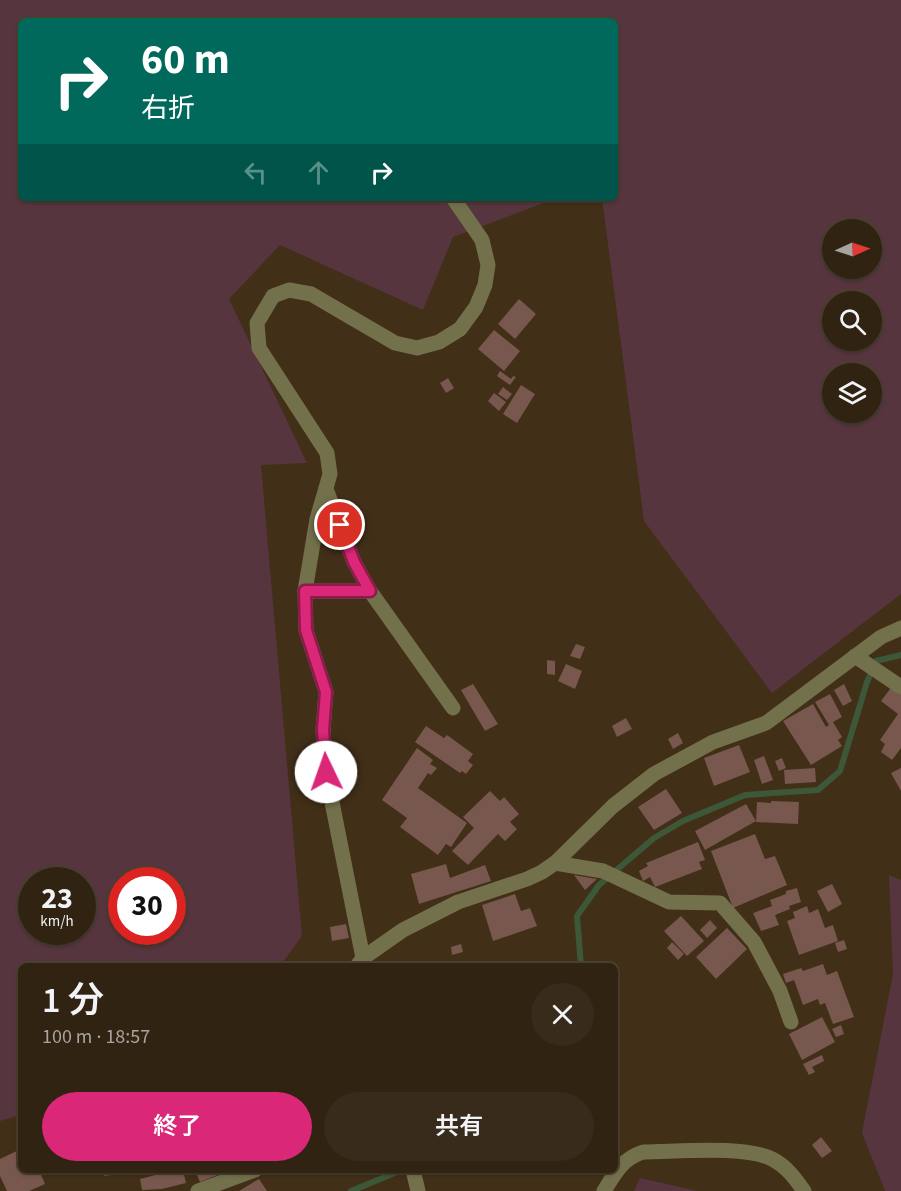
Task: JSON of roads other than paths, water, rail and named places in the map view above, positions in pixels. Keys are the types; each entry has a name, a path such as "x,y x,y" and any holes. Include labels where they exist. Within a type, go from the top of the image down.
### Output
{"street":[{"path":"455,201 482,240 488,265 485,285 476,307 460,329 439,342 417,348 395,343 311,294 289,290 273,296 257,323 259,348 327,453 330,474 317,519 305,591 306,630 326,692 323,730 326,772 360,962 403,930 458,902 527,879 555,863 612,806 654,774 713,742 766,723 859,659 881,636 901,628"},
{"path":"326,489 354,562 370,591 453,708"},
{"path":"305,591 370,591"},
{"path":"859,659 901,687"},
{"path":"555,863 603,871 669,902 720,903 754,942 780,991 791,1022"},
{"path":"618,1168 631,1156 643,1152 747,1151 771,1158 790,1172 804,1191"},
{"path":"198,1191 247,1173"},
{"path":"604,1191 615,1173"}],"waterway":[{"path":"581,963 577,916 599,885 654,838 683,821 745,795 818,790 840,771 867,682 876,661 901,655"},
{"path":"351,1191 395,1173"}]}
